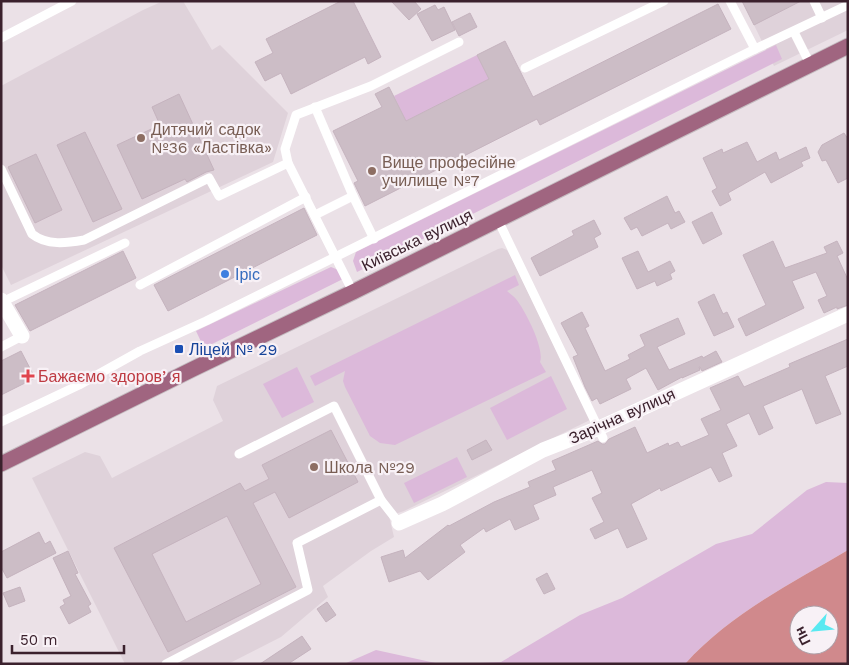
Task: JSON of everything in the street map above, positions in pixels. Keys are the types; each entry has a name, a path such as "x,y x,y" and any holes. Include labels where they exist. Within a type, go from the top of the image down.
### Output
{"main road":[{"name":"Київська вулиця","path":"1,464 353,292 848,46"}],"street":[{"path":"2,301 22,336"},
{"name":"Зарічна вулиця","path":"399,523 442,504 543,450 601,433 848,314"}],"lane":[{"path":"1,38 72,1"},
{"path":"525,68 664,1"},
{"path":"730,1 755,49"},
{"path":"814,1 822,18"},
{"path":"1,422 79,385 140,351 206,322 755,49 848,5"},
{"path":"794,32 810,64"},
{"path":"353,292 288,163 286,149 296,116 371,86 459,42"},
{"path":"315,107 374,239"},
{"path":"1,169 32,234 39,239 63,244 84,240 209,178 219,196 288,163"},
{"path":"314,214 354,196"},
{"path":"140,285 306,197"},
{"path":"498,220 601,433"},
{"path":"2,301 125,243"},
{"path":"1,347 22,336"},
{"path":"239,454 334,406 380,500 399,523"},
{"path":"166,664 308,590 297,543 380,500"}],"shaded area":[{"name":"Дитячий садок №36 «Ластівка»","path":"163,1 183,1 212,50 220,45 288,113 273,162 11,285 1,265 1,86"},
{"path":"769,1 848,1 848,30 774,66 754,25"},
{"path":"776,45 782,59 357,272 353,261 356,252"},
{"path":"477,55 489,79 406,121 394,96"},
{"name":"Школа №29","path":"502,248 507,250 511,257 590,420 404,511 389,516 394,537 371,551 323,586 328,597 281,637 228,664 125,664 32,478 85,452 100,456 112,478 223,421 213,400 217,386"},
{"path":"331,267 341,271 345,278 204,348 196,331"},
{"path":"515,275 519,285 507,291 516,299 529,320 540,348 540,362 546,372 395,445 380,443 370,436 345,387 343,381 345,371 315,386 310,376"},
{"path":"297,367 314,402 282,418 263,384"},
{"path":"551,376 567,409 507,440 490,408"},
{"path":"457,457 467,477 414,503 404,483"},
{"path":"826,482 848,483 848,550 762,601 722,630 685,664 459,664 501,662 580,615 622,598 716,544 752,534 807,490"},
{"path":"848,550 848,664 685,664 722,630 784,587"},
{"path":"376,650 440,664 344,664"}],"building":[{"path":"341,1 353,1 381,57 368,64 365,57 291,94 281,73 265,81 255,62 273,53 266,39"},
{"path":"391,1 414,1 421,9 409,20"},
{"path":"742,1 801,1 754,25"},
{"path":"718,4 731,29 540,125 537,119 365,206 354,183 358,181 333,131 382,107 375,94 389,87 406,121 489,79 477,55 505,41 533,97"},
{"path":"435,5 438,10 444,7 455,30 432,41 417,14"},
{"path":"470,13 477,27 459,36 452,22"},
{"path":"179,94 214,170 187,182 185,179 142,199 117,145 160,125 152,107"},
{"path":"85,132 122,209 93,222 57,145"},
{"path":"844,133 848,139 848,178 838,183 826,160 822,161 818,152 822,145"},
{"path":"747,142 757,162 776,152 779,160 806,147 810,158 801,162 803,166 771,183 765,172 728,193 731,200 720,206 712,191 717,188 703,158 722,149 723,153"},
{"path":"36,154 62,210 35,223 8,167"},
{"path":"667,196 675,213 679,211 685,222 671,229 668,223 642,236 637,227 631,230 624,218"},
{"path":"304,208 317,235 168,311 154,285"},
{"path":"712,212 722,234 703,244 692,222"},
{"path":"594,220 601,234 594,238 598,247 540,276 531,258 574,235 572,231"},
{"path":"773,241 785,268 827,253 824,247 837,241 843,253 837,256 848,280 848,305 837,309 837,307 824,313 818,300 827,296 816,272 792,281 804,308 746,336 738,319 766,305 743,255"},
{"path":"123,251 136,278 30,331 15,305"},
{"path":"638,251 648,272 670,261 675,271 670,274 672,279 657,286 655,281 637,289 622,258"},
{"path":"714,294 723,314 727,312 734,327 714,336 698,302"},
{"path":"582,312 589,326 585,328 605,371 630,359 628,355 645,346 640,335 678,318 685,334 657,347 669,370 702,356 703,358 716,351 722,362 702,371 699,367 700,370 658,390 646,368 626,379 631,389 600,404 597,398 592,401 585,387 573,357 578,355 561,323"},
{"path":"848,339 848,366 825,376 841,414 816,424 802,389 763,406 773,428 759,435 749,413 726,424 737,446 722,453 732,476 719,482 711,467 661,491 660,488 631,504 647,539 627,548 618,528 595,539 590,529 604,522 592,498 602,493 592,470 553,487 556,495 533,505 539,519 515,530 510,519 486,532 484,528 460,545 465,552 428,580 420,571 389,582 381,557 403,550 405,558 448,525 494,502 530,487 528,482 556,470 552,461 598,441 605,444 609,439 635,427 647,453 668,443 669,446 678,442 681,447 709,435 701,419 721,410 710,388 738,376 744,387 790,367 789,364"},
{"path":"21,351 35,378 1,395 1,361"},
{"path":"331,430 358,482 289,518 275,492 253,503 296,587 168,652 114,548 240,483 245,491 269,479 262,465","holes":["227,516 261,584 186,622 152,554"]},
{"path":"486,440 492,450 472,460 467,450"},
{"path":"39,532 45,544 50,541 56,553 7,578 1,567 1,552"},
{"path":"68,551 78,573 75,574 91,604 88,606 91,612 69,624 60,607 65,604 63,600 71,596 53,558"},
{"path":"547,573 555,589 544,594 536,579"},
{"path":"20,587 25,601 9,607 3,593"},
{"path":"327,602 336,615 326,622 317,609"},
{"path":"302,636 311,649 288,664 260,664"}],"place":[{"name":"Дитячий садок №36 «Ластівка»","path":"141,138"},
{"name":"Вище професійне училище №7","path":"372,171"},
{"name":"Іріс","path":"225,274"},
{"name":"Ліцей № 29","path":"179,349"},
{"name":"Бажаємо здоровʼя","path":"28,376"},
{"name":"Школа №29","path":"314,467"}]}
